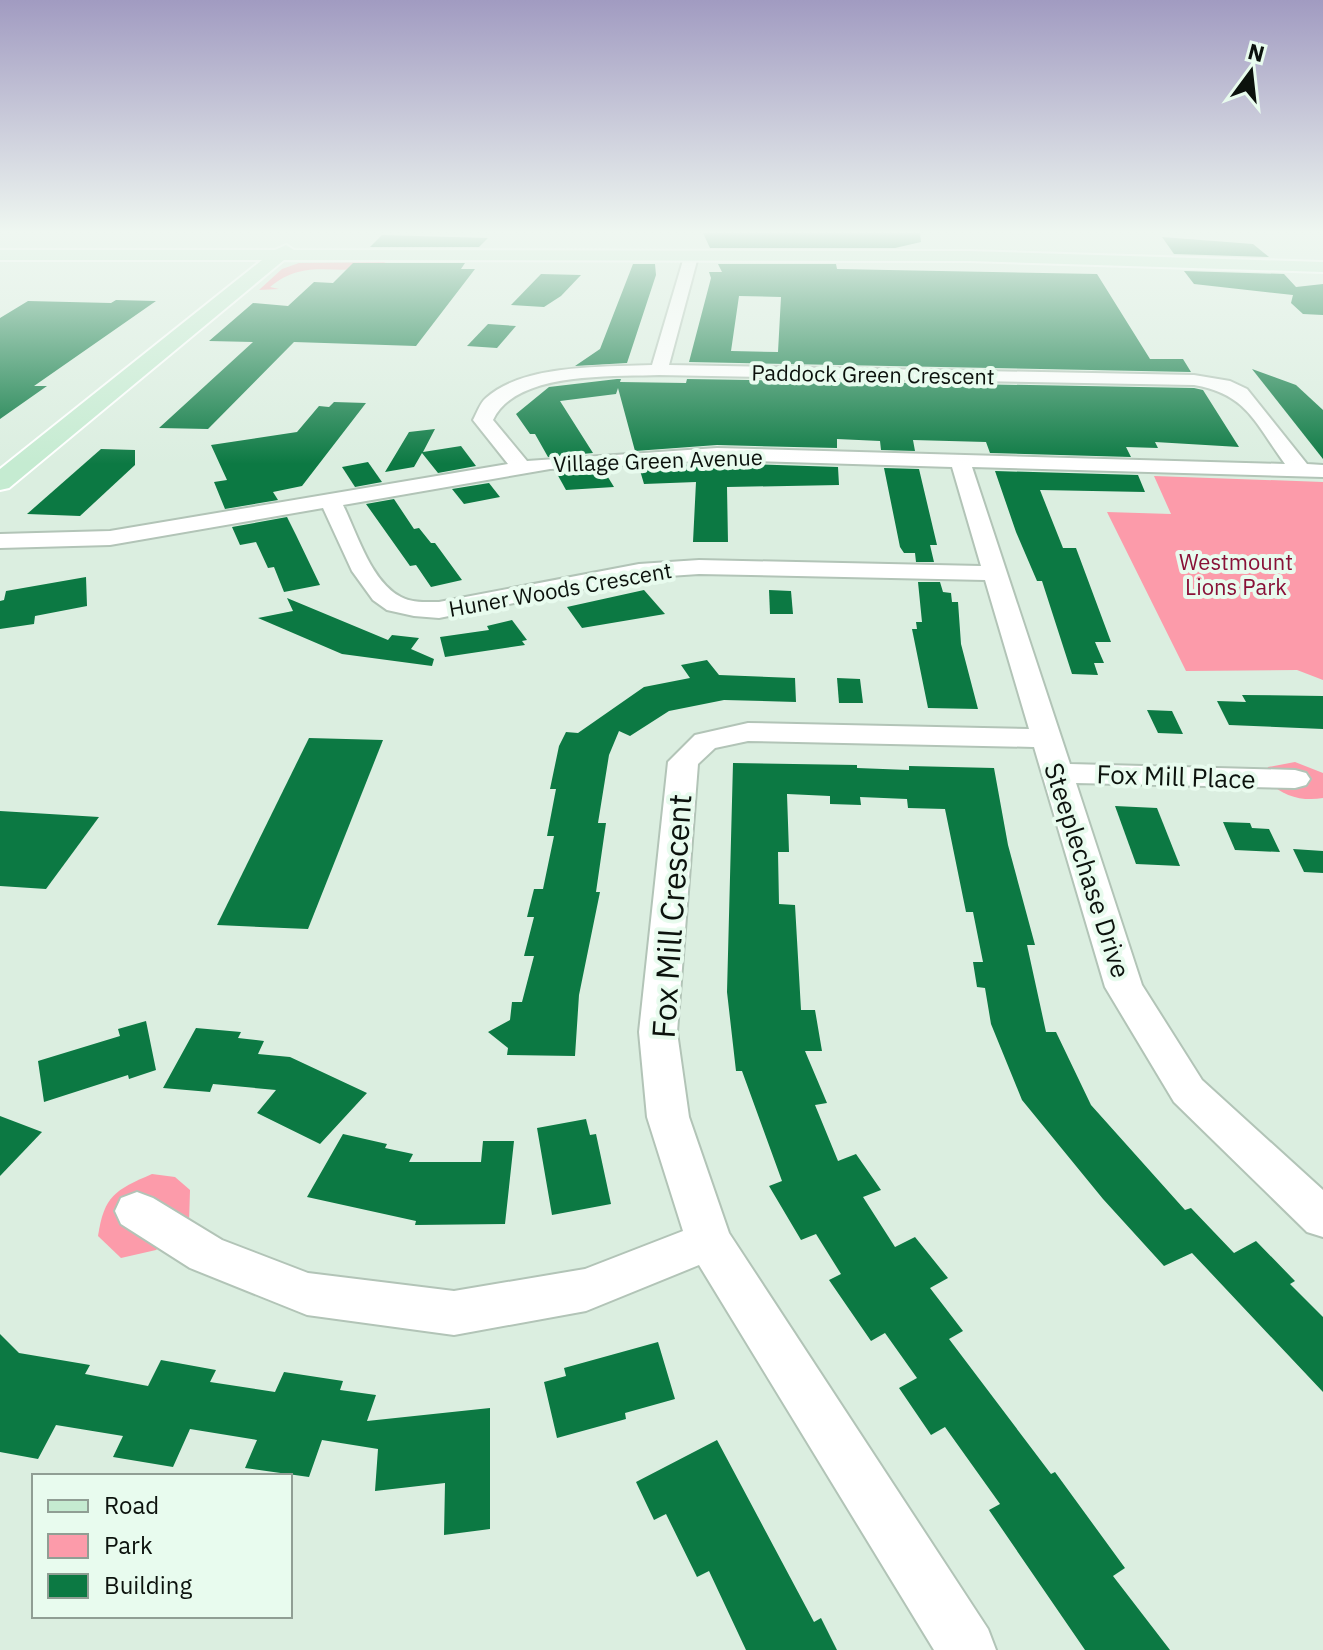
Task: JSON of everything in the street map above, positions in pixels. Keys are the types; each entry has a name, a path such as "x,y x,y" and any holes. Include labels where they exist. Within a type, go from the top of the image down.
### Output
{"main road":[{"path":"0,458 197,310"},
{"path":"0,482 204,310"}],"street":[{"path":"659,370 676,310"},
{"name":"Paddock Green Crescent","path":"522,468 483,420 492,402 520,386 556,376 659,370 1194,380 1224,385 1241,393 1301,471"},
{"name":"Village Green Avenue","path":"0,541 110,538 522,468 623,456 717,454 1323,471"},
{"name":"Steeplechase Drive","path":"960,461 1124,987 1188,1091 1323,1218"},
{"name":"Huner Woods Crescent","path":"330,501 374,586 387,601 411,609 439,610 639,571 699,567 995,573"},
{"name":"Fox Mill Crescent","path":"967,1650 709,1241 668,1117 658,1032 683,762 705,741 748,732 1052,756"},
{"name":"Fox Mill Place","path":"1052,756 1295,779"},
{"path":"137,1211 206,1254 307,1294 454,1313 586,1290 709,1241"}],"green space":[{"name":"Westmount Lions Park","path":"1154,476 1323,482 1323,680 1297,670 1186,671 1107,512 1171,514"},
{"path":"1295,762 1323,773 1323,798 1306,799 1282,792 1265,774 1268,767"},
{"path":"152,1174 175,1177 190,1190 189,1223 156,1250 121,1258 98,1236 104,1212 120,1190"}],"building":[{"path":"13,310 143,310 34,386 47,386 0,419 0,318"},
{"path":"245,310 444,310 416,346 294,342 208,429 159,428 253,342 209,341"},
{"path":"615,310 644,310 627,363 575,366 600,349"},
{"path":"703,310 737,310 731,351 778,352 780,310 1119,310 1150,359 1183,359 1191,372 689,362"},
{"path":"1299,310 1323,310 1323,315 1303,314"},
{"path":"488,324 516,326 497,348 467,346"},
{"path":"1252,369 1296,385 1323,410 1323,459"},
{"path":"621,379 620,382 686,383 687,379 1194,388 1203,390 1239,447 1155,442 1158,448 1126,447 1131,457 990,453 986,442 913,440 915,451 881,450 880,441 837,439 837,448 717,445 635,451 618,388 616,394 560,401 593,453 548,457 535,434 530,434 516,414 549,387"},
{"path":"334,402 366,403 302,486 273,492 278,500 225,509 214,482 227,480 211,445 297,432 319,406 329,407"},
{"path":"435,429 423,452 461,446 476,466 438,473 422,453 414,467 385,472 409,432"},
{"path":"101,449 135,450 135,465 80,516 27,514"},
{"path":"368,462 382,482 355,487 342,467"},
{"path":"717,463 838,467 839,485 727,487 728,542 693,542 696,482 644,484 639,467"},
{"path":"884,468 919,469 937,545 930,545 934,562 916,562 915,553 904,553 900,547"},
{"path":"603,469 614,487 566,490 556,472"},
{"path":"995,471 1138,475 1145,492 1040,490 1063,548 1076,548 1111,642 1095,642 1104,663 1094,663 1098,675 1072,674 1042,581 1037,581 1016,532"},
{"path":"489,483 500,497 464,504 452,489"},
{"path":"394,499 414,529 419,528 431,543 435,543 462,580 431,587 416,565 410,566 366,504"},
{"path":"287,517 320,585 284,592 274,567 268,568 256,542 240,545 232,527"},
{"path":"86,577 87,606 35,616 34,624 0,629 0,601 4,600 6,591"},
{"path":"918,582 940,582 943,592 951,593 952,602 958,602 961,644 978,709 928,708 912,629 917,629 916,622 922,622"},
{"path":"644,590 665,614 582,628 567,607"},
{"path":"769,590 791,591 793,614 770,614"},
{"path":"287,598 388,640 392,635 419,638 411,649 434,659 432,666 342,654 258,618 293,611"},
{"path":"512,620 527,640 522,641 525,645 445,657 440,637 489,630 487,626"},
{"path":"707,660 719,675 795,678 796,702 724,700 669,711 630,736 619,731 609,755 598,823 606,823 596,892 600,892 579,995 575,1056 507,1055 508,1048 488,1032 510,1020 512,1002 522,1002 534,956 524,956 534,917 527,917 534,889 543,889 554,836 547,836 556,789 550,789 559,746 566,732 578,733 644,687 690,678 681,665"},
{"path":"837,678 860,679 863,703 839,703"},
{"path":"1242,695 1323,696 1323,729 1229,725 1217,701 1246,702"},
{"path":"1147,710 1172,711 1183,734 1158,733"},
{"path":"309,738 383,740 308,929 217,925"},
{"path":"733,763 857,765 857,768 909,770 909,766 994,768 1008,845 1035,945 1027,945 1046,1032 1056,1032 1091,1105 1185,1210 1191,1208 1234,1253 1256,1241 1295,1281 1290,1284 1323,1317 1323,1392 1192,1253 1164,1266 1103,1199 1022,1100 991,1024 985,988 977,987 973,962 983,962 973,912 966,912 945,809 908,808 907,799 860,797 861,805 830,804 830,796 787,794 789,852 778,852 779,904 795,905 801,1010 815,1010 822,1051 805,1051 827,1103 815,1105 838,1161 856,1154 881,1190 863,1197 895,1247 915,1237 948,1278 930,1288 963,1331 949,1339 1051,1474 1055,1472 1125,1568 1113,1576 1170,1650 1085,1650 989,1510 1000,1504 945,1427 931,1435 899,1388 917,1378 885,1333 871,1341 829,1280 841,1274 816,1234 801,1240 769,1186 782,1181 742,1071 736,1071 727,992"},
{"path":"1115,806 1157,808 1180,866 1136,864"},
{"path":"0,811 99,817 46,889 0,886"},
{"path":"1223,822 1250,823 1252,828 1269,829 1280,852 1235,850"},
{"path":"1293,849 1323,851 1323,873 1304,872"},
{"path":"146,1021 156,1070 129,1079 128,1075 44,1102 38,1061 120,1036 118,1029"},
{"path":"196,1028 241,1032 238,1038 264,1041 258,1054 290,1057 367,1093 320,1144 257,1113 276,1090 213,1084 210,1092 163,1088"},
{"path":"0,1116 42,1132 0,1176"},
{"path":"586,1119 590,1135 596,1134 611,1204 552,1215 537,1128"},
{"path":"343,1134 387,1144 385,1148 413,1154 409,1162 481,1162 483,1141 514,1141 505,1224 415,1225 416,1221 307,1197"},
{"path":"0,1334 19,1353 90,1365 85,1374 148,1386 161,1360 216,1370 210,1382 275,1392 284,1372 343,1381 340,1390 376,1395 367,1421 490,1408 490,1529 444,1535 445,1483 375,1491 378,1449 322,1440 309,1477 245,1468 257,1440 190,1429 173,1467 113,1457 123,1436 56,1425 38,1459 0,1452"},
{"path":"658,1342 675,1399 625,1413 626,1419 557,1438 544,1382 566,1376 564,1368"},
{"path":"717,1440 814,1622 821,1618 837,1650 746,1650 709,1571 697,1577 666,1514 654,1520 636,1482"}]}
